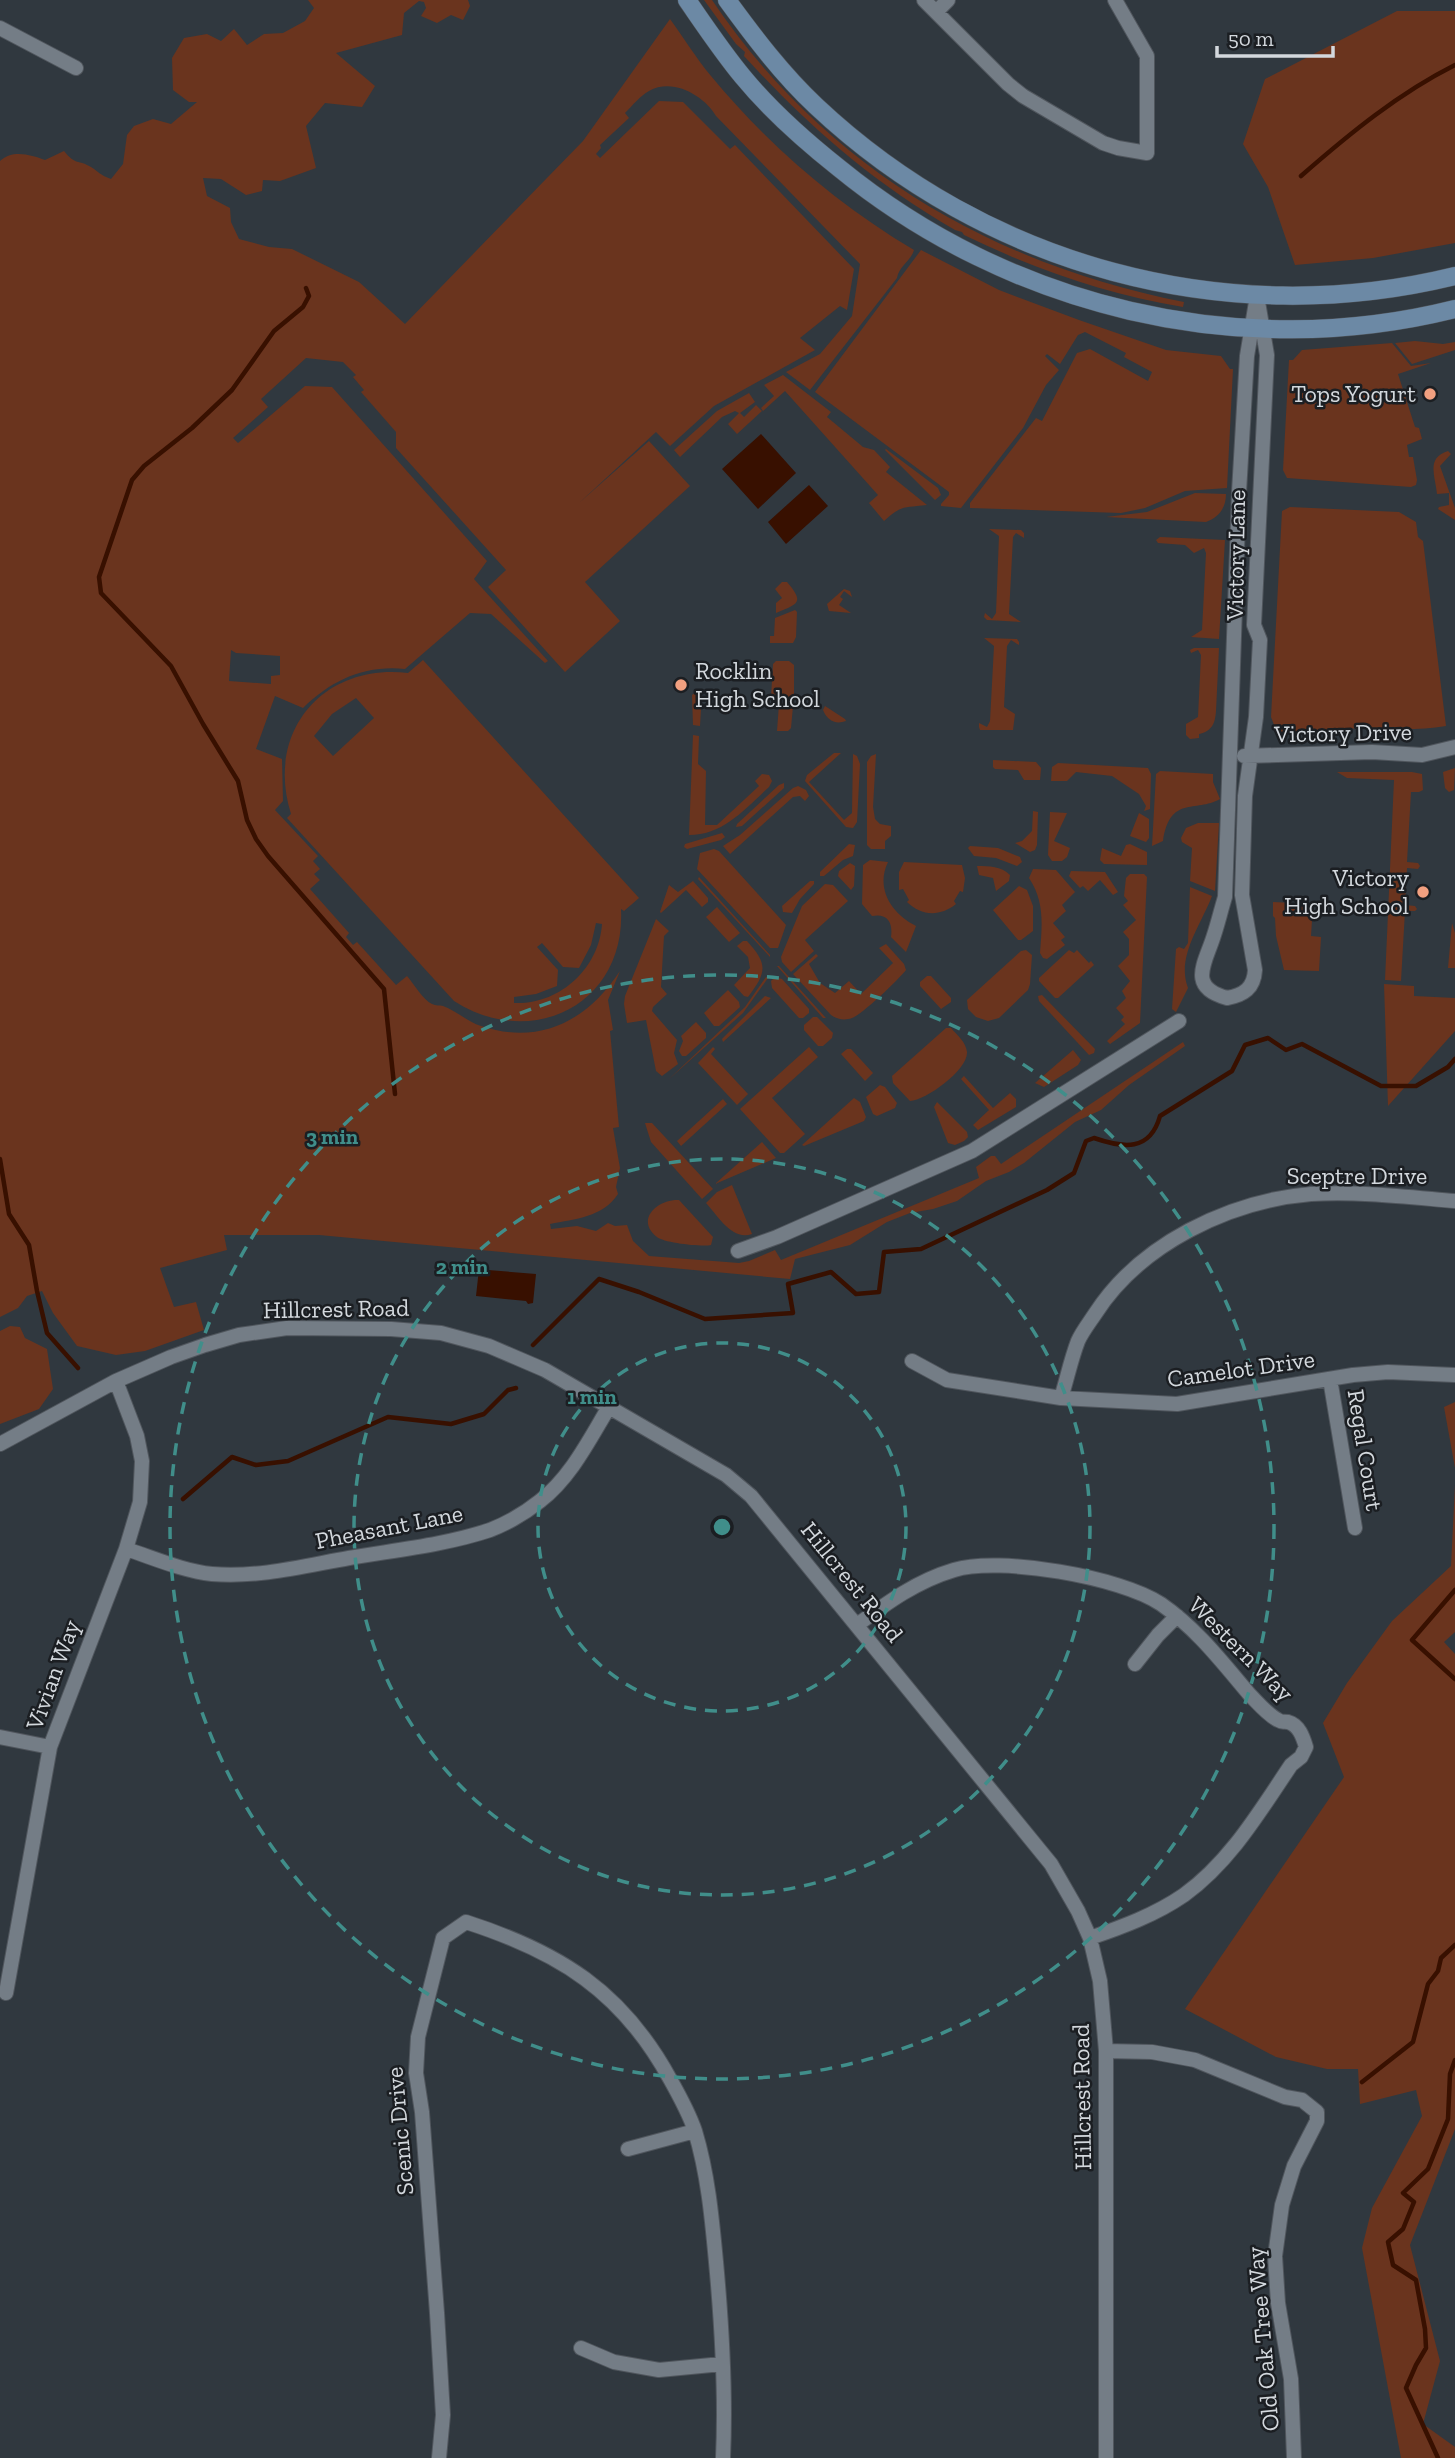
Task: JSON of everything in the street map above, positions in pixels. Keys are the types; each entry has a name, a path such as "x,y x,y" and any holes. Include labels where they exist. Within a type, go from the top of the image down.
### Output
{"main road":[{"path":"687,0 743,77 792,128 876,198 936,236 1001,268 1090,301 1174,321 1257,330 1317,329 1389,323 1455,309"},
{"path":"727,0 768,53 814,104 866,149 922,189 1013,237 1099,268 1177,286 1257,296 1350,294 1455,276"}],"street":[{"path":"924,0 1023,96 1103,143 1147,153 1147,56 1115,0"},
{"path":"936,12 948,0"},
{"path":"0,28 76,68"},
{"name":"Victory Lane","path":"1257,296 1257,330 1239,492 1225,897 1201,973 1210,991 1227,998 1245,993 1254,979 1255,970 1242,895 1245,796 1256,717 1260,640 1254,625 1267,355 1257,330"},
{"name":"Victory Drive","path":"1230,756 1372,752 1422,755 1455,747"},
{"path":"738,1251 777,1237 972,1151 1178,1021"},
{"name":"Sceptre Drive","path":"1061,1398 1079,1340 1109,1293 1155,1250 1210,1220 1276,1198 1313,1194 1455,1201"},
{"name":"Hillcrest Road","path":"0,1444 116,1381 205,1345 263,1331 317,1327 418,1330 441,1333 489,1346 545,1370 726,1475 751,1496 1051,1864 1090,1938 1100,1981 1106,2051 1105,2458"},
{"name":"Camelot Drive","path":"912,1361 947,1380 1061,1398 1177,1404 1388,1372 1455,1375"},
{"name":"Regal Court","path":"1331,1379 1355,1528"},
{"name":"Vivian Way","path":"6,1993 50,1747 126,1549 140,1502 142,1461 137,1436 116,1381"},
{"name":"Pheasant Lane","path":"126,1549 212,1574 254,1574 407,1549 473,1535 506,1523 540,1501 558,1485 573,1466 608,1407"},
{"name":"Western Way","path":"857,1625 919,1583 957,1569 1000,1566 1102,1579 1138,1591 1177,1616 1213,1650 1252,1697 1279,1721 1290,1722 1297,1727 1306,1747 1301,1757 1291,1765 1243,1836 1204,1877 1184,1894 1141,1919 1090,1938"},
{"path":"1135,1664 1177,1616"},
{"path":"0,1737 50,1747"},
{"name":"Scenic Drive","path":"439,2458 443,2415 437,2313 422,2112 416,2073 418,2037 443,1938 466,1922 508,1936 552,1956 590,1980 624,2012 656,2053 695,2131 711,2206 721,2315 725,2413 723,2458"},
{"name":"Old Oak Tree Way","path":"1106,2051 1152,2052 1195,2060 1285,2097 1302,2100 1317,2112 1317,2121 1294,2166 1282,2205 1275,2256 1278,2304 1291,2379 1294,2458"},
{"path":"628,2149 695,2131"},
{"path":"581,2348 614,2362 659,2370 722,2364"}],"shaded area":[{"path":"308,0 468,0 470,6 463,20 451,15 437,23 421,16 426,8 424,2 419,1 404,13 402,35 336,53 375,86 362,107 325,103 306,126 316,168 280,181 263,180 262,191 246,195 221,179 203,178 207,196 230,208 231,222 239,239 269,247 292,249 359,282 405,324 583,141 670,19 711,76 780,149 831,193 914,250 897,278 810,390 786,372 820,354 852,316 860,264 697,96 678,88 659,87 643,95 625,113 629,118 600,145 601,148 596,154 600,158 659,101 683,102 730,149 735,145 854,269 847,310 840,306 800,338 815,350 714,406 670,446 656,432 579,503 649,441 690,486 585,582 620,621 565,672 488,587 506,570 396,448 396,432 361,392 364,390 353,377 356,375 343,362 306,358 261,399 268,407 233,438 238,443 305,386 332,387 487,561 474,579 548,661 545,663 491,614 470,613 405,669 376,669 349,676 325,690 303,708 275,696 256,749 282,759 283,801 275,810 318,856 313,861 320,869 314,874 320,880 310,889 349,933 346,937 353,945 357,942 396,985 407,976 432,1004 448,1008 481,1026 523,1033 561,1024 578,1015 593,1003 620,971 608,1000 613,1030 610,1031 619,1127 613,1128 620,1168 616,1187 618,1194 605,1208 579,1218 550,1224 551,1229 577,1226 596,1231 608,1223 615,1226 627,1225 633,1241 649,1256 739,1263 775,1250 781,1260 979,1178 976,1167 991,1156 995,1156 1001,1164 1183,1042 1185,1046 1129,1085 1101,1110 1075,1122 1009,1172 986,1181 957,1201 887,1222 850,1245 795,1259 790,1279 319,1235 224,1235 227,1250 160,1268 174,1307 196,1302 204,1330 145,1351 116,1355 77,1346 53,1313 42,1291 27,1296 18,1308 0,1317 0,161 16,154 45,160 64,151 74,161 111,179 123,164 127,135 134,126 153,119 171,124 197,102 189,102 173,90 172,58 184,38 207,34 221,41 234,29 247,45 264,34 283,33 305,21 314,8","holes":["231,650 236,653 280,656 280,675 271,676 271,684 229,681"]},
{"path":"704,0 712,0 756,59 805,111 859,158 917,199 979,233 1044,262 1113,285 1184,302 1183,307 1126,295 1044,269 964,235 925,212 842,151 792,106 744,56 745,52 736,44"},
{"path":"1397,11 1455,11 1455,243 1373,258 1295,265 1268,187 1243,144 1265,79"},
{"path":"921,250 999,290 1079,320 1166,350 1221,356 1230,369 1233,369 1227,488 1185,491 1145,508 1121,513 970,508 970,503 1036,418 1042,421 1077,353 1090,349 1148,381 1152,372 1124,357 1126,353 1085,332 1078,335 1060,364 1047,354 1045,356 1059,370 1046,385 1023,428 961,508 941,506 949,492 815,392"},
{"path":"1415,341 1443,344 1455,342 1455,350 1412,364 1395,343"},
{"path":"1392,343 1411,366 1431,363 1398,374 1415,427 1419,428 1422,439 1407,445 1409,457 1413,457 1416,485 1411,487 1287,478 1283,470 1289,360 1293,360 1302,350"},
{"path":"783,375 831,412 827,417 863,447 874,450 890,467 886,472 927,505 900,509 884,521 869,503 878,495 785,391 763,411 761,408 774,396 764,385"},
{"path":"749,393 755,402 740,413 744,417 756,405 762,411 737,434 728,424 739,413 735,411 722,417 680,457 674,450 717,411"},
{"path":"761,434 796,473 758,509 722,469"},
{"path":"886,449 938,488 941,495 935,500"},
{"path":"1448,451 1451,454 1440,466 1455,508 1455,520 1438,509 1449,505 1449,493 1437,494 1434,474 1437,458"},
{"path":"809,485 828,506 786,544 768,522"},
{"path":"1195,493 1226,494 1225,504 1215,517 1206,522 1106,517 1147,512"},
{"path":"1290,507 1399,512 1416,522 1418,537 1423,541 1446,726 1300,733 1276,730 1271,717 1282,511"},
{"path":"989,529 1021,530 1024,533 1024,538 1016,533 1013,537 1009,614 1021,622 987,620 984,617 985,613 992,619 996,613 999,536"},
{"path":"1160,537 1225,540 1219,639 1191,637 1202,630 1206,553 1204,548 1194,553 1185,545 1158,543 1156,540"},
{"path":"782,582 787,582 797,599 794,605 776,613 776,603 782,598 775,589"},
{"path":"844,589 850,591 852,597 844,591 839,605 851,613 829,611 827,604"},
{"path":"795,610 796,637 793,643 770,643 770,636 774,636 775,618"},
{"path":"984,638 1017,639 1019,642 1019,645 1011,640 1007,646 1004,707 1015,714 1013,730 980,730 979,727 979,723 987,727 990,721 994,646"},
{"path":"1219,648 1215,720 1210,729 1199,734 1199,738 1190,739 1186,735 1186,724 1198,717 1201,655 1198,650 1191,653 1190,650"},
{"path":"423,660 639,898 624,911 621,909 618,942 608,970 591,993 569,1009 542,1019 514,1021 484,1015 454,1001 287,818 291,814 285,784 286,756 294,731 308,709 327,692 350,679 378,673 408,673","holes":["356,698 374,718 333,756 314,736 332,714","596,923 602,924 593,956 574,981 546,998 514,1003 514,997 536,994 557,986 558,970 537,947 542,943 563,967 579,968 591,945"]},
{"path":"776,661 789,661 794,665 794,697 771,697 773,664"},
{"path":"702,691 700,726 693,725 692,695"},
{"path":"790,703 793,706 791,728 788,731 777,731 779,704"},
{"path":"825,706 846,721 835,722 829,719 823,710"},
{"path":"693,735 699,736 698,764 706,771 705,825 717,825 759,786 755,781 762,774 769,775 772,781 742,812 723,826 701,834 689,835"},
{"path":"834,753 841,753 809,782 844,820 852,813 853,754 857,756 860,764 857,822 853,828 846,827 805,781 807,775"},
{"path":"876,754 873,807 875,819 880,824 891,826 891,836 885,841 885,849 871,849 867,845 867,762"},
{"path":"993,760 1036,762 1041,768 1040,780 1024,780 1018,770 995,769"},
{"path":"1058,763 1148,768 1151,774 1150,809 1144,811 1146,806 1139,794 1112,776 1076,772 1067,781 1051,781 1052,767"},
{"path":"1455,768 1454,790 1449,792 1445,788 1443,772"},
{"path":"1160,771 1213,774 1213,782 1220,799 1178,811 1166,827 1163,841 1152,846 1156,774"},
{"path":"1337,772 1422,774 1423,790 1411,792 1407,862 1418,863 1420,866 1418,869 1407,868 1405,905 1415,906 1417,909 1405,911 1401,981 1385,980 1394,780 1347,778"},
{"path":"784,783 784,788 742,826 736,827 779,785"},
{"path":"798,786 806,790 809,796 805,801 800,796 793,797 730,854 723,846"},
{"path":"1033,811 1038,812 1037,845 1035,850 1030,852 1015,843 1022,841 1032,831"},
{"path":"1050,812 1067,813 1054,841 1070,848 1067,857 1062,861 1052,861 1048,855"},
{"path":"1139,813 1149,819 1149,838 1146,842 1130,836"},
{"path":"1198,823 1219,823 1215,891 1190,881 1192,848 1182,842 1181,838 1186,828"},
{"path":"722,833 725,837 721,840 687,849 684,847 685,844"},
{"path":"849,844 855,845 853,856 820,876 820,872"},
{"path":"1130,844 1147,852 1147,865 1104,864 1100,860 1102,848 1121,856 1126,845"},
{"path":"968,848 998,848 1020,857 1022,862 1017,866 996,858 974,856"},
{"path":"714,849 719,851 786,925 778,948 770,948 697,869 700,853"},
{"path":"870,860 888,862 884,882 888,900 900,915 916,926 906,952 891,937 888,920 882,916 872,916 862,904 863,865"},
{"path":"904,862 962,865 965,878 963,892 960,891 954,901 956,904 937,913 912,907 907,902 909,900 903,889 899,890 899,872"},
{"path":"850,863 855,866 854,886 851,890 838,876 839,871"},
{"path":"977,866 1003,870 1010,875 1009,881 996,891 993,878 979,875"},
{"path":"1033,869 1056,870 1075,892 1062,905 1066,911 1053,923 1065,937 1061,940 1065,945 1047,959 1040,953 1040,905 1029,878"},
{"path":"1071,871 1105,872 1118,892 1113,895 1100,880 1088,891 1083,886 1080,888 1069,876"},
{"path":"1130,874 1144,874 1147,877 1140,1023 1110,1044 1107,1041 1125,1024 1121,1020 1124,1017 1116,1008 1126,998 1122,991 1130,981 1118,966 1129,955 1129,939 1123,932 1136,920 1123,905 1128,901 1124,896 1126,878"},
{"path":"699,877 770,955 770,957 698,879"},
{"path":"693,881 708,898 708,902 702,907 686,890 660,912 669,885 678,892"},
{"path":"810,881 814,881 814,884 792,913 783,912 782,906"},
{"path":"825,884 833,885 848,901 805,940 814,951 791,972 781,957 802,906"},
{"path":"1019,886 1027,890 1033,906 1033,931 1021,940 1018,940 993,910"},
{"path":"1190,887 1212,896 1187,953 1185,976 1188,988 1176,1012 1172,1009 1176,949 1184,949 1188,943"},
{"path":"1273,902 1313,904 1311,936 1321,937 1319,971 1284,970 1276,936"},
{"path":"717,907 740,933 729,942 706,917"},
{"path":"656,919 669,931 664,936 661,987 667,994 652,1011 677,1040 674,1053 678,1064 662,1076 656,1071 646,1020 627,1023 624,1004"},
{"path":"1452,923 1455,933 1455,968 1448,968"},
{"path":"747,941 762,962 762,974 748,997 734,985 750,968 748,957 737,946"},
{"path":"886,944 906,970 872,1004 852,1018 841,1019 831,1015 793,974 816,954 818,956 809,964 820,983 835,993 849,981 861,994 893,963 879,948"},
{"path":"1026,950 1032,955 1028,990 999,1018 988,1021 976,1017 968,1009 967,1000 1021,951"},
{"path":"1069,950 1074,953 1077,950 1094,965 1055,998 1039,978"},
{"path":"779,966 826,1018 823,1018"},
{"path":"931,976 951,998 951,1002 941,1009 920,986 920,982"},
{"path":"766,977 768,978 743,1013 668,1080 745,1007"},
{"path":"775,977 782,979 809,1009 809,1013 803,1018 799,1018 772,988 771,981"},
{"path":"1384,984 1414,986 1414,996 1455,998 1455,1031 1388,1106"},
{"path":"728,990 740,1007 719,1026 714,1026 704,1013"},
{"path":"1042,995 1095,1049 1094,1053 1089,1055 1039,1001 1038,996"},
{"path":"765,996 771,998 723,1042 722,1039"},
{"path":"817,1017 833,1033 832,1038 823,1046 818,1046 804,1030 804,1025"},
{"path":"696,1022 706,1033 706,1038 686,1056 682,1056 679,1051 683,1041 681,1036"},
{"path":"946,1028 951,1028 963,1042 967,1052 965,1059 945,1083 910,1101 893,1083 892,1076"},
{"path":"713,1047 715,1049 711,1054 748,1094 737,1105 698,1063"},
{"path":"809,1047 818,1057 772,1098 805,1134 784,1153 780,1153 740,1109"},
{"path":"851,1049 873,1073 865,1081 841,1054"},
{"path":"1073,1050 1081,1060 1078,1065 1044,1087 1035,1083"},
{"path":"964,1076 993,1108 1010,1093 1016,1099 1016,1107 978,1130 973,1125 989,1110 961,1079"},
{"path":"880,1085 885,1087 897,1103 895,1108 877,1116 873,1114 866,1097"},
{"path":"854,1098 860,1102 866,1117 864,1121 802,1145"},
{"path":"723,1099 727,1104 681,1146 677,1141"},
{"path":"937,1102 967,1132 968,1137 964,1141 955,1145 948,1143 934,1107"},
{"path":"645,1123 652,1123 713,1189 702,1199 651,1142"},
{"path":"762,1142 776,1158 715,1184"},
{"path":"732,1185 752,1234 732,1231 706,1203 717,1192"},
{"path":"679,1200 713,1237 711,1245 667,1241 657,1237 651,1230 648,1218 652,1212 663,1203"},
{"path":"482,1265 488,1270 536,1274 533,1303 476,1296 479,1269"},
{"path":"10,1326 20,1327 25,1338 47,1349 53,1389 39,1409 0,1424 0,1331"},
{"path":"1455,1402 1455,1468 1444,1407"},
{"path":"1455,1485 1455,1632 1444,1642 1455,1654 1455,2129 1410,2245 1440,2361 1423,2424 1455,2447 1455,2458 1401,2458 1362,2248 1372,2208 1422,2116 1416,2090 1360,2104 1358,2069 1327,2069 1276,2057 1185,2009 1344,1777 1323,1723 1347,1683 1392,1621 1451,1566"}],"waterway":[{"path":"1301,176 1375,115 1414,88 1455,65"},
{"path":"306,288 309,296 303,307 274,331 232,390 192,428 144,466 132,480 99,577 101,593 171,666 238,781 247,820 256,839 384,989 395,1094"},
{"path":"533,1345 599,1279 705,1319 793,1313 788,1284 831,1272 856,1294 879,1292 884,1252 921,1249 1047,1190 1074,1173 1086,1141 1094,1138 1125,1145 1142,1141 1150,1136 1160,1116 1232,1071 1245,1045 1268,1038 1286,1050 1302,1044 1381,1086 1416,1086 1448,1067 1455,1059"},
{"path":"0,1159 9,1214 29,1245 47,1333 78,1368"},
{"path":"183,1499 232,1457 256,1465 288,1461 388,1417 451,1424 484,1414 508,1390 516,1388"},
{"path":"1455,1590 1412,1640 1455,1679"},
{"path":"1362,2082 1413,2042 1428,1984 1438,1971 1441,1958 1455,1945"},
{"path":"1438,2458 1406,2388 1426,2348 1416,2280 1393,2265 1388,2242 1403,2229 1414,2202 1403,2193 1428,2169 1448,2119 1450,2074 1455,2060"}],"place":[{"name":"Tops Yogurt","path":"1430,394"},
{"name":"Rocklin High School","path":"681,685"},
{"name":"Victory High School","path":"1423,892"}]}
